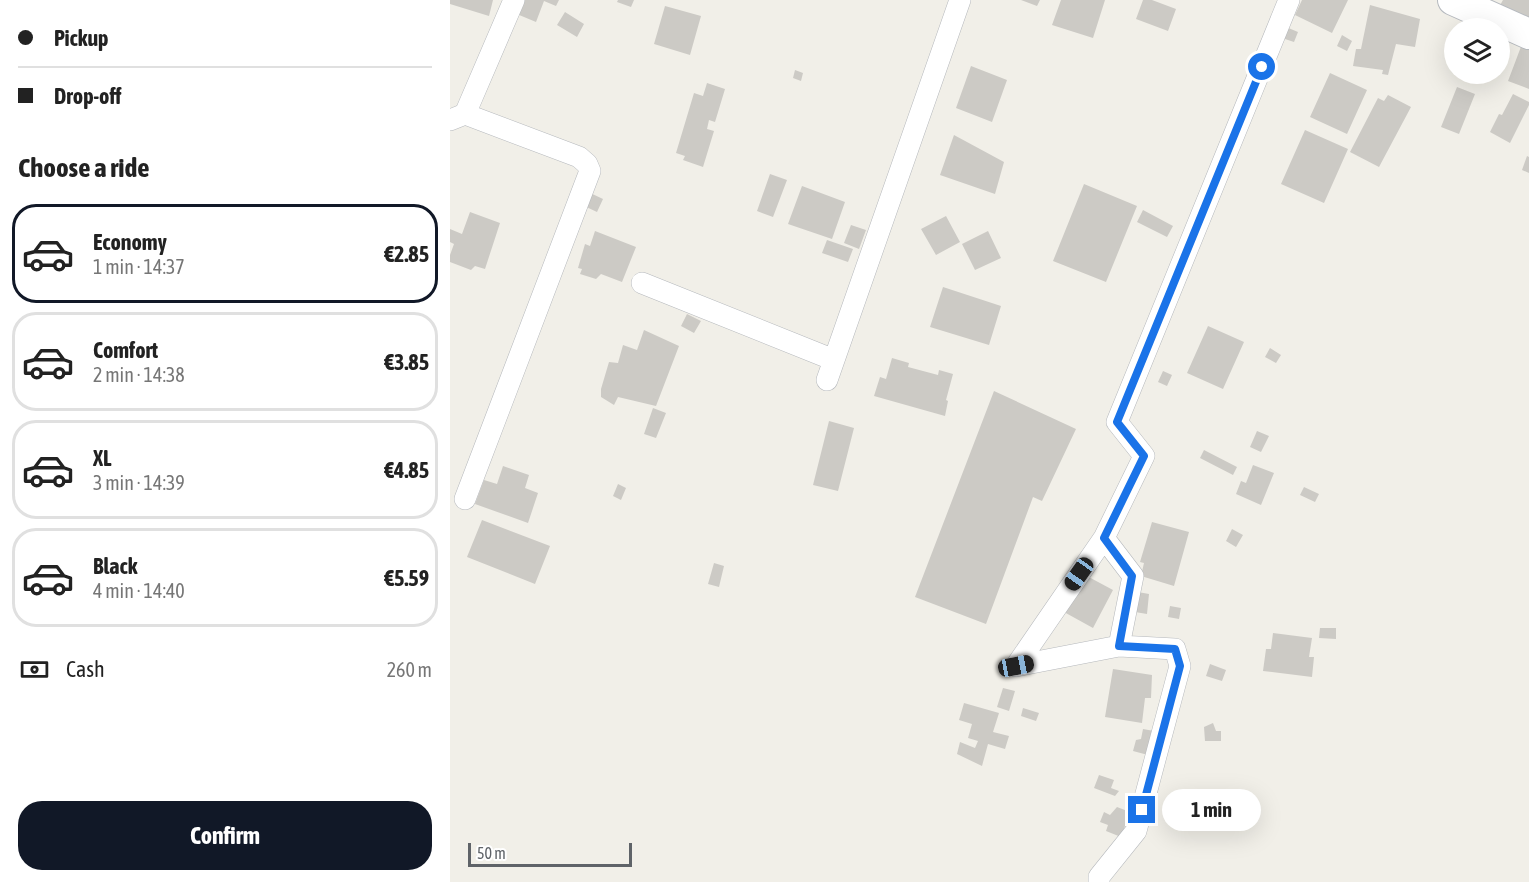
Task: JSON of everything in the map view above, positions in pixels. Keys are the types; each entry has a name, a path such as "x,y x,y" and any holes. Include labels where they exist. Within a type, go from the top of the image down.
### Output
{"street":[{"path":"465,499 590,171 587,164 579,157 458,117 514,0"},
{"path":"827,380 960,0"},
{"path":"1099,882 1100,877 1136,831 1180,666 1175,649 1119,646 1016,666 1104,538 1144,456 1117,422 1289,0"},
{"path":"1454,0 1529,34"},
{"path":"642,283 834,360"},
{"path":"1104,538 1132,576 1119,646"}],"building":[{"path":"450,0 493,0 489,16 450,4"},
{"path":"517,0 559,0 556,6 544,1 536,22 512,12"},
{"path":"618,0 634,0 631,7 617,2"},
{"path":"1021,0 1040,0 1037,6"},
{"path":"1061,0 1105,0 1093,38 1052,25"},
{"path":"1143,0 1152,0 1176,9 1168,31 1136,19"},
{"path":"1302,0 1348,0 1332,33 1295,15"},
{"path":"1503,0 1529,0 1529,24 1499,7"},
{"path":"1370,5 1420,19 1415,47 1396,44 1388,75 1382,74 1383,70 1353,66 1356,49 1361,49"},
{"path":"665,6 701,16 690,55 654,44"},
{"path":"565,12 584,24 577,37 557,25"},
{"path":"1286,27 1298,32 1294,42 1282,38"},
{"path":"1342,35 1352,41 1347,51 1337,46"},
{"path":"1522,44 1529,47 1529,89 1510,82 1510,76"},
{"path":"971,66 1007,80 992,122 956,108"},
{"path":"795,70 803,73 801,81 793,78"},
{"path":"1330,73 1367,90 1347,134 1310,117"},
{"path":"707,83 725,89 715,122 709,120 707,129 714,131 703,167 683,160 685,156 676,153 694,93 703,96"},
{"path":"1457,87 1475,94 1459,134 1441,127"},
{"path":"1513,94 1529,102 1529,105 1510,143 1490,132"},
{"path":"1388,95 1411,107 1379,167 1350,152 1378,98 1384,101"},
{"path":"1305,130 1348,149 1324,203 1281,184"},
{"path":"954,135 1004,162 995,194 940,175"},
{"path":"1527,156 1529,157 1529,173 1522,170"},
{"path":"770,174 787,180 773,217 757,211"},
{"path":"1084,184 1137,206 1106,282 1053,261"},
{"path":"802,186 845,202 832,239 788,224"},
{"path":"586,191 603,199 597,212 580,204"},
{"path":"1143,210 1173,226 1167,237 1137,222"},
{"path":"470,212 500,223 485,269 475,266 471,270 450,262 454,244 450,242 450,229 462,234"},
{"path":"946,216 960,242 936,255 921,229"},
{"path":"851,225 866,230 859,249 844,243"},
{"path":"595,231 636,247 622,282 601,274 596,279 580,274 582,269 578,268 585,244 590,246"},
{"path":"988,231 1001,258 975,270 962,244"},
{"path":"827,240 853,249 848,262 822,253"},
{"path":"943,287 1001,306 989,345 930,327"},
{"path":"687,314 701,321 694,333 681,326"},
{"path":"1208,326 1244,342 1223,389 1187,373"},
{"path":"644,330 679,346 656,406 618,397 614,405 601,397 609,362 618,363 623,345 637,350"},
{"path":"1270,348 1281,355 1276,363 1265,357"},
{"path":"892,358 909,363 908,367 938,375 939,370 953,374 946,400 948,401 945,416 874,396 880,377 886,379"},
{"path":"1163,371 1172,375 1167,386 1158,382"},
{"path":"994,391 1076,429 1042,501 1033,497 986,624 915,597"},
{"path":"653,408 666,413 656,438 644,434"},
{"path":"829,421 854,428 838,491 813,485"},
{"path":"1257,431 1269,436 1261,452 1250,447"},
{"path":"1204,450 1237,467 1233,475 1200,458"},
{"path":"1253,465 1274,473 1261,505 1236,494 1241,481 1246,483"},
{"path":"503,466 529,475 525,488 538,493 528,523 475,504 484,480 497,484"},
{"path":"618,484 626,488 621,500 613,496"},
{"path":"1304,487 1319,494 1315,502 1300,495"},
{"path":"482,520 550,546 535,584 467,557"},
{"path":"1152,522 1189,532 1174,586 1141,576 1144,563 1140,562"},
{"path":"1232,529 1243,535 1236,547 1226,541"},
{"path":"714,563 724,566 719,587 708,584"},
{"path":"1085,575 1113,590 1093,628 1064,612"},
{"path":"1138,592 1149,594 1147,614 1135,612"},
{"path":"1170,606 1181,608 1179,619 1168,617"},
{"path":"1320,628 1336,628 1336,639 1319,638"},
{"path":"1273,633 1312,638 1309,657 1314,657 1312,677 1263,671 1266,649 1271,649"},
{"path":"1210,664 1226,670 1222,681 1206,676"},
{"path":"1113,669 1152,675 1151,698 1145,698 1142,723 1105,717"},
{"path":"1003,688 1015,691 1009,711 997,707"},
{"path":"964,703 999,713 993,732 1009,736 1005,749 988,744 982,766 957,754 960,742 975,748 978,741 968,738 972,724 959,720"},
{"path":"1023,708 1039,713 1036,721 1021,716"},
{"path":"1213,723 1216,731 1221,731 1221,741 1205,741 1204,727"},
{"path":"1143,729 1154,731 1148,755 1133,751 1136,740 1141,739"},
{"path":"1099,775 1114,780 1111,788 1119,791 1115,796 1094,788"},
{"path":"1117,807 1130,812 1121,837 1106,831 1108,825 1100,822 1104,812 1110,815"}],"route":[{"path":"1142,810 1180,666 1175,649 1119,646 1132,576 1104,538 1144,456 1117,422 1262,67"}]}
